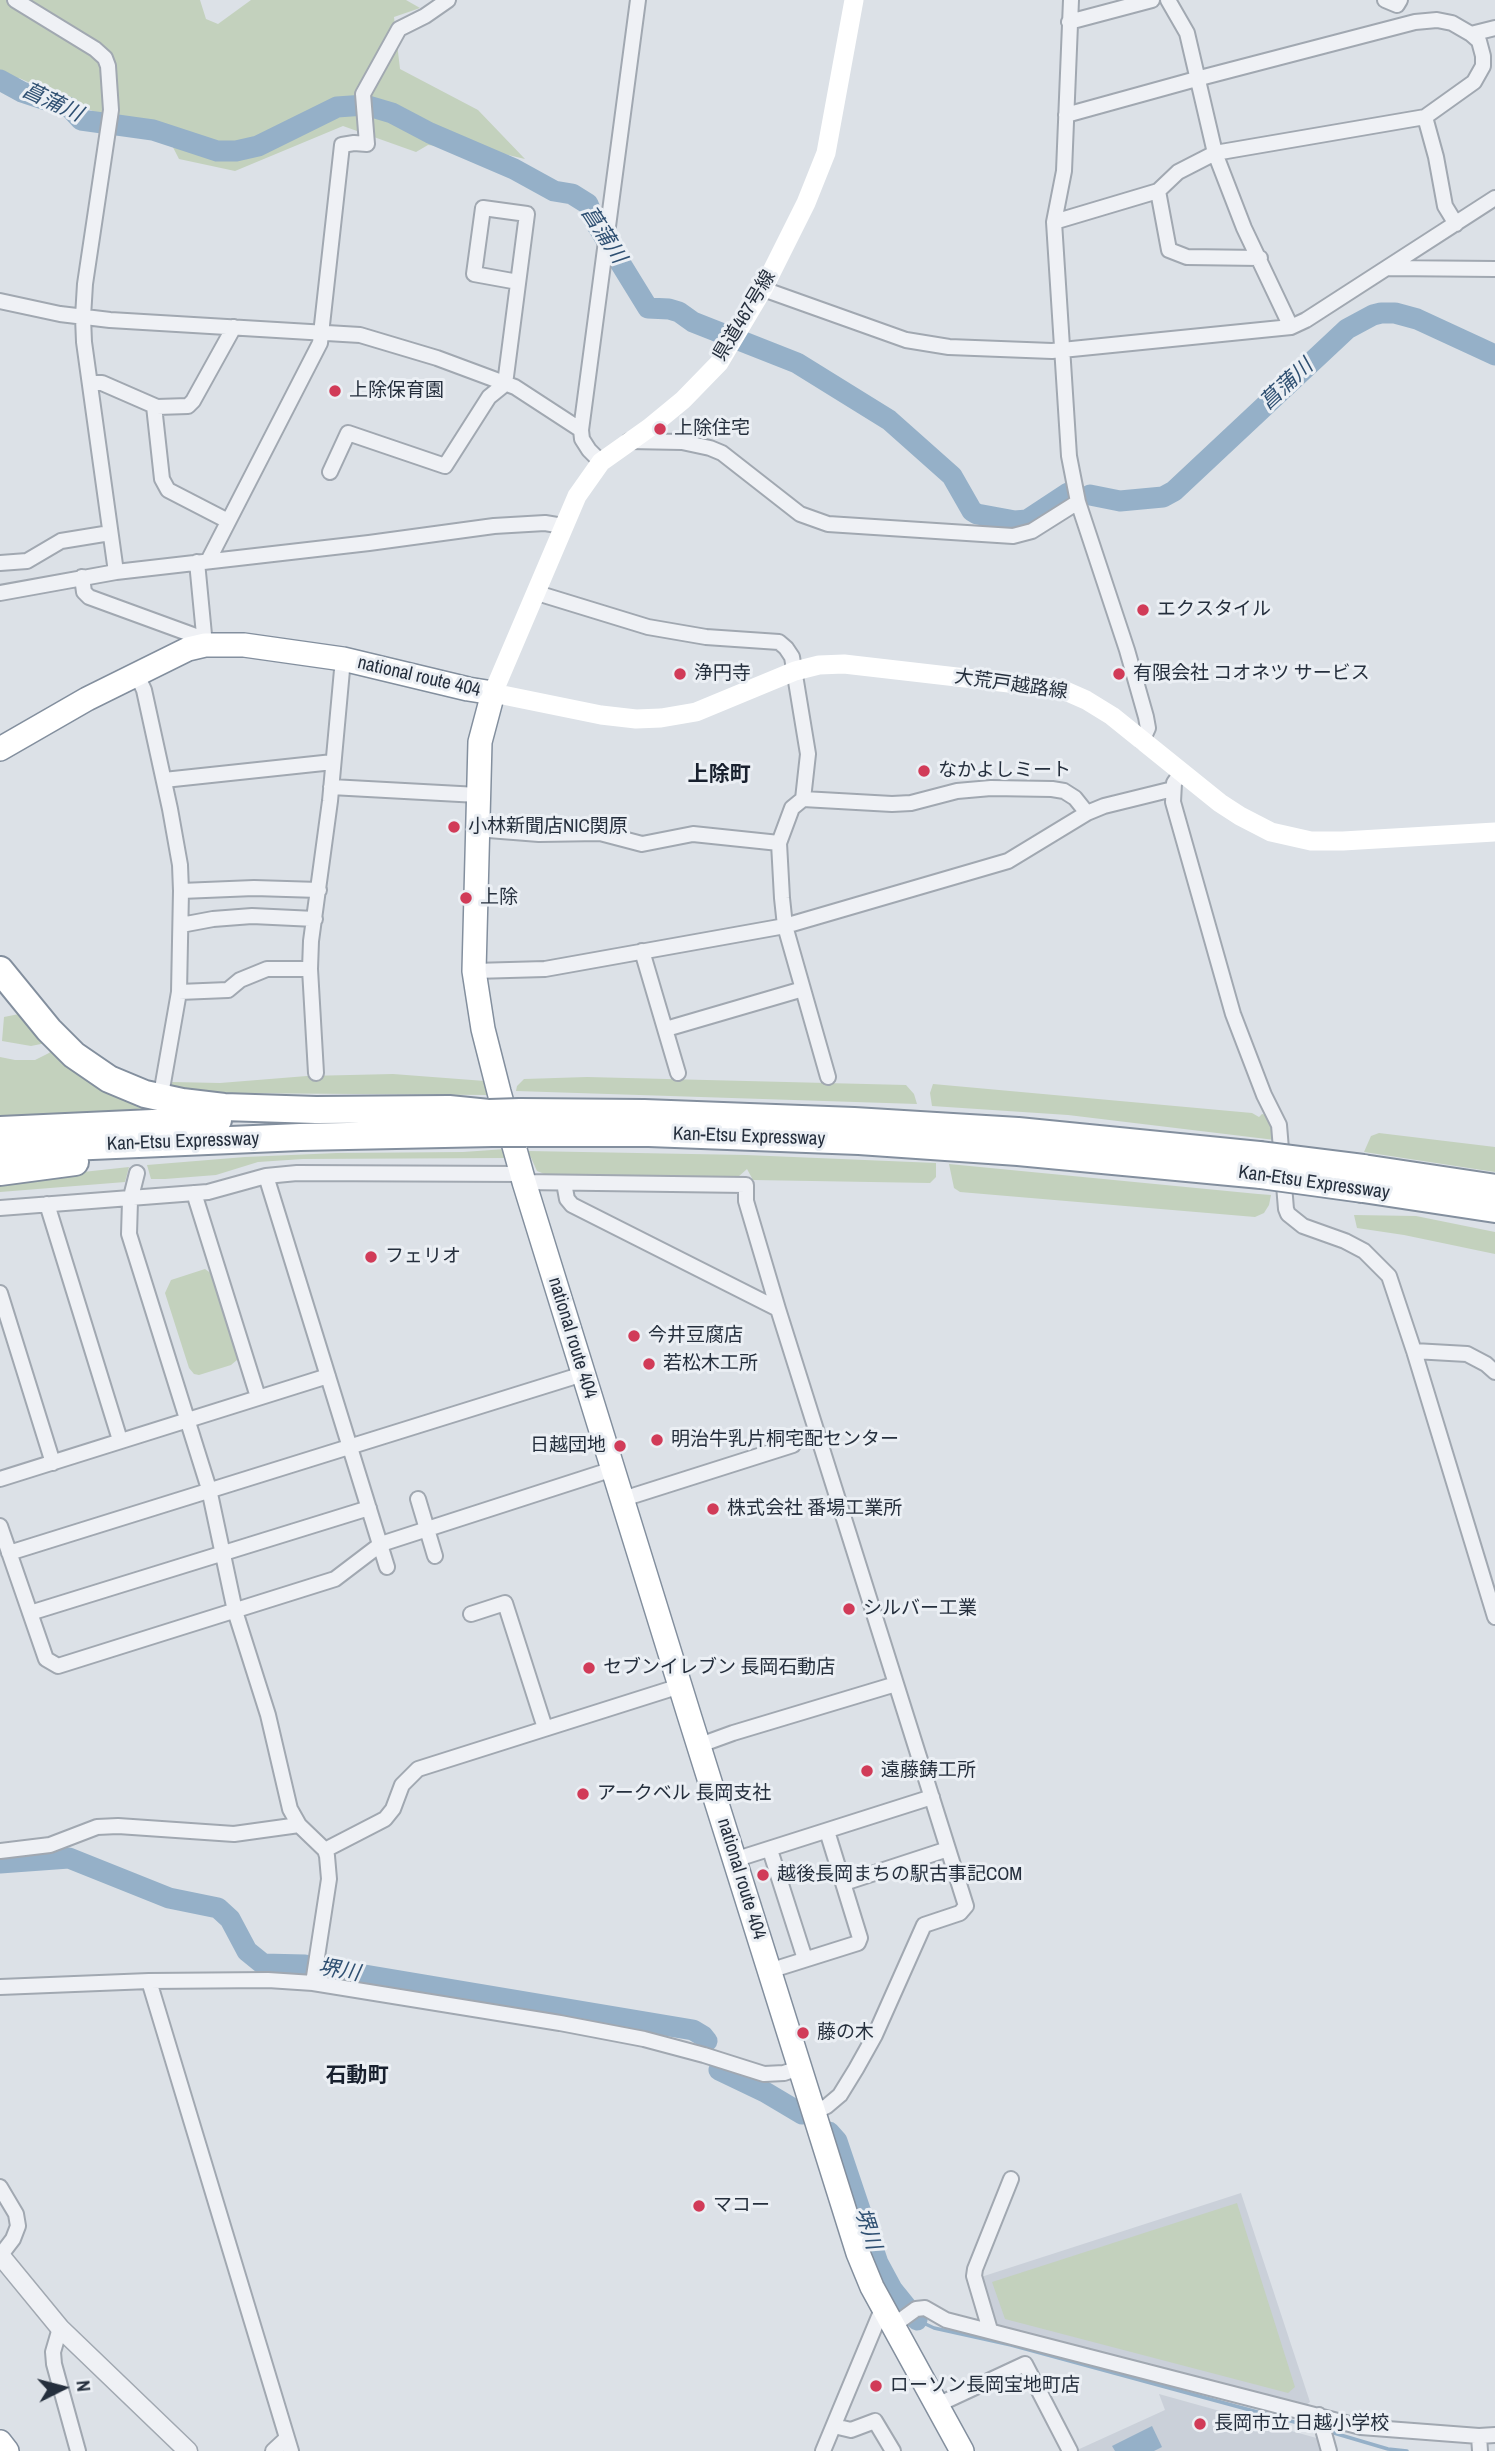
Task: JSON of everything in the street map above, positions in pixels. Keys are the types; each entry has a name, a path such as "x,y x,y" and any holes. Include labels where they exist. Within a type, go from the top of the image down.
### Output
{"highway":[{"name":"national route 404","path":"2,742 188,649 205,645 244,645 343,659 468,690 493,693 480,742 476,829 474,971 483,1029 523,1178 583,1374 858,2253 899,2315 937,2405 962,2451"},
{"path":"0,970 49,1030 75,1055 109,1079 145,1094 223,1107 449,1109 490,1123"},
{"name":"Kan-Etsu Expressway","path":"0,1130 294,1117 523,1123 649,1133 859,1141 1260,1165 1363,1178 1495,1188"},
{"name":"Kan-Etsu Expressway","path":"0,1150 408,1134 490,1123"},
{"path":"0,1172 179,1151 408,1134"},
{"name":"Kan-Etsu Expressway","path":"1363,1178 1495,1209"},
{"path":"0,2441 7,2451"}],"main road":[{"name":"県道467号線","path":"493,693 577,496 601,462 683,400 719,363 763,289 806,203 827,153 854,0"},
{"name":"大荒戸越路線","path":"493,693 601,715 636,719 696,712 795,671 819,665 844,664 1061,689 1086,699 1112,716 1142,741 1177,781 1240,817 1285,836 1311,841 1343,841 1495,832"}],"street":[{"path":"15,0 95,50 105,58 108,66 111,110 85,284 83,317 116,572"},
{"path":"205,645 203,561 228,521 314,355 321,335 342,145 367,144 363,94 399,29 425,16 447,0"},
{"path":"601,462 582,439 581,430 638,0"},
{"path":"1071,0 1064,171 1054,222 1069,456 1078,502 1146,717 1148,727 1142,741"},
{"path":"1069,22 1152,0"},
{"path":"1168,0 1187,33 1215,153 1244,228 1291,327"},
{"path":"1385,0 1397,5 1400,0"},
{"path":"1054,222 1158,191 1178,172 1215,153 1425,117 1480,75 1483,66 1482,49 1471,34 1452,23 1437,20 1415,22 1066,115"},
{"path":"1471,34 1495,28"},
{"path":"1425,117 1445,206 1456,224"},
{"path":"1158,191 1169,250 1187,257 1260,258"},
{"path":"763,289 906,340 949,347 1061,350 1291,327 1307,320 1495,198"},
{"path":"330,472 348,433 445,466 489,397 505,384 527,214 483,208 474,274 518,282"},
{"path":"1386,268 1495,269"},
{"path":"0,301 83,317 297,330 321,335 334,332 381,340 505,384 531,397 581,430"},
{"path":"91,383 102,383 154,406 188,406 234,327"},
{"path":"154,406 162,478 168,490 228,521"},
{"path":"628,441 682,442 710,448 722,453 800,514 828,524 1013,536 1032,531 1078,502"},
{"path":"0,593 116,572 494,526 545,523 563,526"},
{"path":"0,563 27,561 61,541 110,533"},
{"path":"82,577 84,592 89,597 184,631 205,645"},
{"path":"537,593 648,627 706,637 779,642 792,657 808,754 803,799"},
{"path":"316,1073 310,969 343,659"},
{"path":"137,675 144,690 176,836 181,891 179,992 162,1089"},
{"path":"164,780 332,762"},
{"path":"474,971 545,969 785,926 1008,861 1087,813 1177,781 1173,802 1233,1014 1264,1095 1279,1125 1286,1209 1288,1214 1303,1226 1345,1241 1376,1261 1389,1276 1415,1351 1495,1617"},
{"path":"331,788 478,795"},
{"path":"828,1077 785,926 779,843 792,808 803,799 892,804 911,803 957,790 1052,789 1075,798 1087,813"},
{"path":"476,829 539,834 600,833 642,844 693,834 779,843"},
{"path":"181,891 254,887 319,890"},
{"path":"181,925 252,916 315,919"},
{"path":"642,951 678,1073"},
{"path":"179,992 228,990 240,980 267,969 310,969"},
{"path":"666,1029 803,989"},
{"path":"137,1172 128,1216 129,1234 209,1489 235,1611 268,1715 289,1809 299,1825 325,1850 330,1867 315,1972"},
{"path":"0,1208 194,1193 231,1187 266,1176 328,1173 523,1178 564,1183 746,1185 746,1201 778,1309 966,1906 960,1913 924,1925 856,2069 840,2095 813,2113"},
{"path":"266,1176 387,1567"},
{"path":"564,1183 572,1205 778,1309"},
{"path":"194,1193 258,1397"},
{"path":"47,1204 120,1440"},
{"path":"0,1293 52,1462"},
{"path":"1415,1351 1467,1354 1495,1372"},
{"path":"9,1553 583,1374"},
{"path":"0,1479 328,1376"},
{"path":"622,1499 793,1445"},
{"path":"0,1526 46,1658 58,1666 335,1579 380,1544 613,1469"},
{"path":"418,1499 435,1556"},
{"path":"30,1613 369,1508"},
{"path":"471,1614 505,1603 545,1728"},
{"path":"699,1745 896,1684"},
{"path":"325,1850 385,1819 393,1809 402,1785 418,1769 680,1686"},
{"path":"734,1860 932,1797"},
{"path":"0,1851 50,1845 97,1827 234,1834 299,1825"},
{"path":"769,1971 858,1943 860,1938 827,1831"},
{"path":"844,1883 948,1849"},
{"path":"770,1850 804,1959"},
{"path":"0,1987 149,1981 268,1980 315,1972 373,1991 631,2037 704,2055 764,2074 784,2073 799,2068"},
{"path":"149,1981 289,2444 273,2451"},
{"path":"990,2330 974,2276 1011,2179"},
{"path":"0,2187 18,2220 16,2232 0,2256 60,2328 188,2451"},
{"path":"823,2451 834,2426 899,2315 925,2308 946,2320 1361,2427 1479,2444 1495,2435"},
{"path":"60,2328 53,2352 54,2364 78,2451"},
{"path":"937,2405 1025,2364 1070,2451"},
{"path":"1319,2415 1329,2451"},
{"path":"834,2426 851,2430 875,2421 893,2451"}],"shaded area":[{"path":"1241,2193 1310,2402 1304,2407 998,2326 981,2277"},
{"name":"長岡市立 日越小学校","path":"1159,2394 1320,2439 1324,2451 1075,2451 1165,2410"}],"green space":[{"path":"0,0 200,0 206,19 218,24 251,0 406,0 420,8 394,17 400,69 478,110 525,159 428,145 416,152 343,126 235,171 179,159 160,122 95,112 19,78 0,84"},
{"path":"24,1013 46,1043 31,1046 2,1041 4,1017"},
{"path":"55,1047 152,1101 149,1109 0,1116 0,1057 35,1060"},
{"path":"393,1074 485,1081 489,1095 222,1093 171,1089 172,1082 220,1083 307,1076"},
{"path":"587,1077 906,1085 914,1094 917,1104 516,1091 524,1079"},
{"path":"933,1084 1252,1113 1259,1117 1262,1114 1266,1115 1271,1125 1275,1140 1068,1115 932,1106 930,1093"},
{"path":"1379,1133 1495,1147 1495,1172 1364,1152 1371,1136"},
{"path":"506,1149 505,1158 303,1159 258,1162 216,1175 165,1179 151,1179 147,1165 245,1157"},
{"path":"528,1151 746,1155 936,1163 936,1177 930,1183 753,1180 747,1169 738,1177 547,1175 537,1171"},
{"path":"949,1164 1271,1195 1264,1213 1255,1217 960,1192 954,1188"},
{"path":"129,1167 125,1182 0,1192 0,1181"},
{"path":"1354,1215 1416,1216 1495,1232 1495,1254 1357,1228"},
{"path":"205,1269 212,1274 237,1360 231,1365 199,1375 189,1368 165,1293 171,1280"},
{"path":"1237,2203 1295,2387 1288,2393 1005,2319 992,2282"}],"water":[{"path":"1152,2426 1162,2447 1154,2451 1115,2451 1112,2446"}],"waterway":[{"name":"菖蒲川","path":"0,80 22,92 70,108 81,120 153,130 217,151 236,151 258,146 337,107 365,105 392,113 430,133 514,169 554,191 572,194 588,204 595,222 648,308 679,312 693,322 797,363 889,420 952,476 972,511 977,514 1015,521 1027,520 1068,493"},
{"name":"菖蒲川","path":"1090,495 1120,501 1163,497 1174,491 1347,329 1373,315 1395,313 1417,319 1495,355"},
{"name":"堺川","path":"0,1863 69,1858 169,1898 218,1908 230,1919 247,1951 263,1964 305,1965 693,2030 707,2041"},
{"name":"堺川","path":"719,2070 765,2092 802,2114"},
{"name":"堺川","path":"829,2132 837,2141 878,2263 892,2289 917,2320"},
{"path":"917,2320 934,2328 1011,2345 1320,2429"},
{"path":"1327,2431 1388,2449 1407,2451"}],"place":[{"name":"上除保育園","path":"335,391"},
{"name":"上除住宅","path":"660,429"},
{"name":"エクスタイル","path":"1143,610"},
{"name":"浄円寺","path":"680,674"},
{"name":"有限会社 コオネツ サービス","path":"1119,674"},
{"name":"なかよしミート","path":"924,771"},
{"name":"小林新聞店NIC関原","path":"454,827"},
{"name":"上除","path":"466,898"},
{"name":"フェリオ","path":"371,1257"},
{"name":"今井豆腐店","path":"634,1336"},
{"name":"若松木工所","path":"649,1364"},
{"name":"明治牛乳片桐宅配センター","path":"657,1440"},
{"name":"日越団地","path":"620,1446"},
{"name":"株式会社 番場工業所","path":"713,1509"},
{"name":"シルバー工業","path":"849,1609"},
{"name":"セブンイレブン 長岡石動店","path":"589,1668"},
{"name":"遠藤鋳工所","path":"867,1771"},
{"name":"アークベル 長岡支社","path":"583,1794"},
{"name":"越後長岡まちの駅古事記COM","path":"763,1875"},
{"name":"藤の木","path":"803,2033"},
{"name":"マコー","path":"699,2206"},
{"name":"ローソン長岡宝地町店","path":"876,2386"},
{"name":"長岡市立 日越小学校","path":"1200,2424"}],"district":[{"name":"上除町","path":"719,775"},
{"name":"石動町","path":"357,2076"}]}
